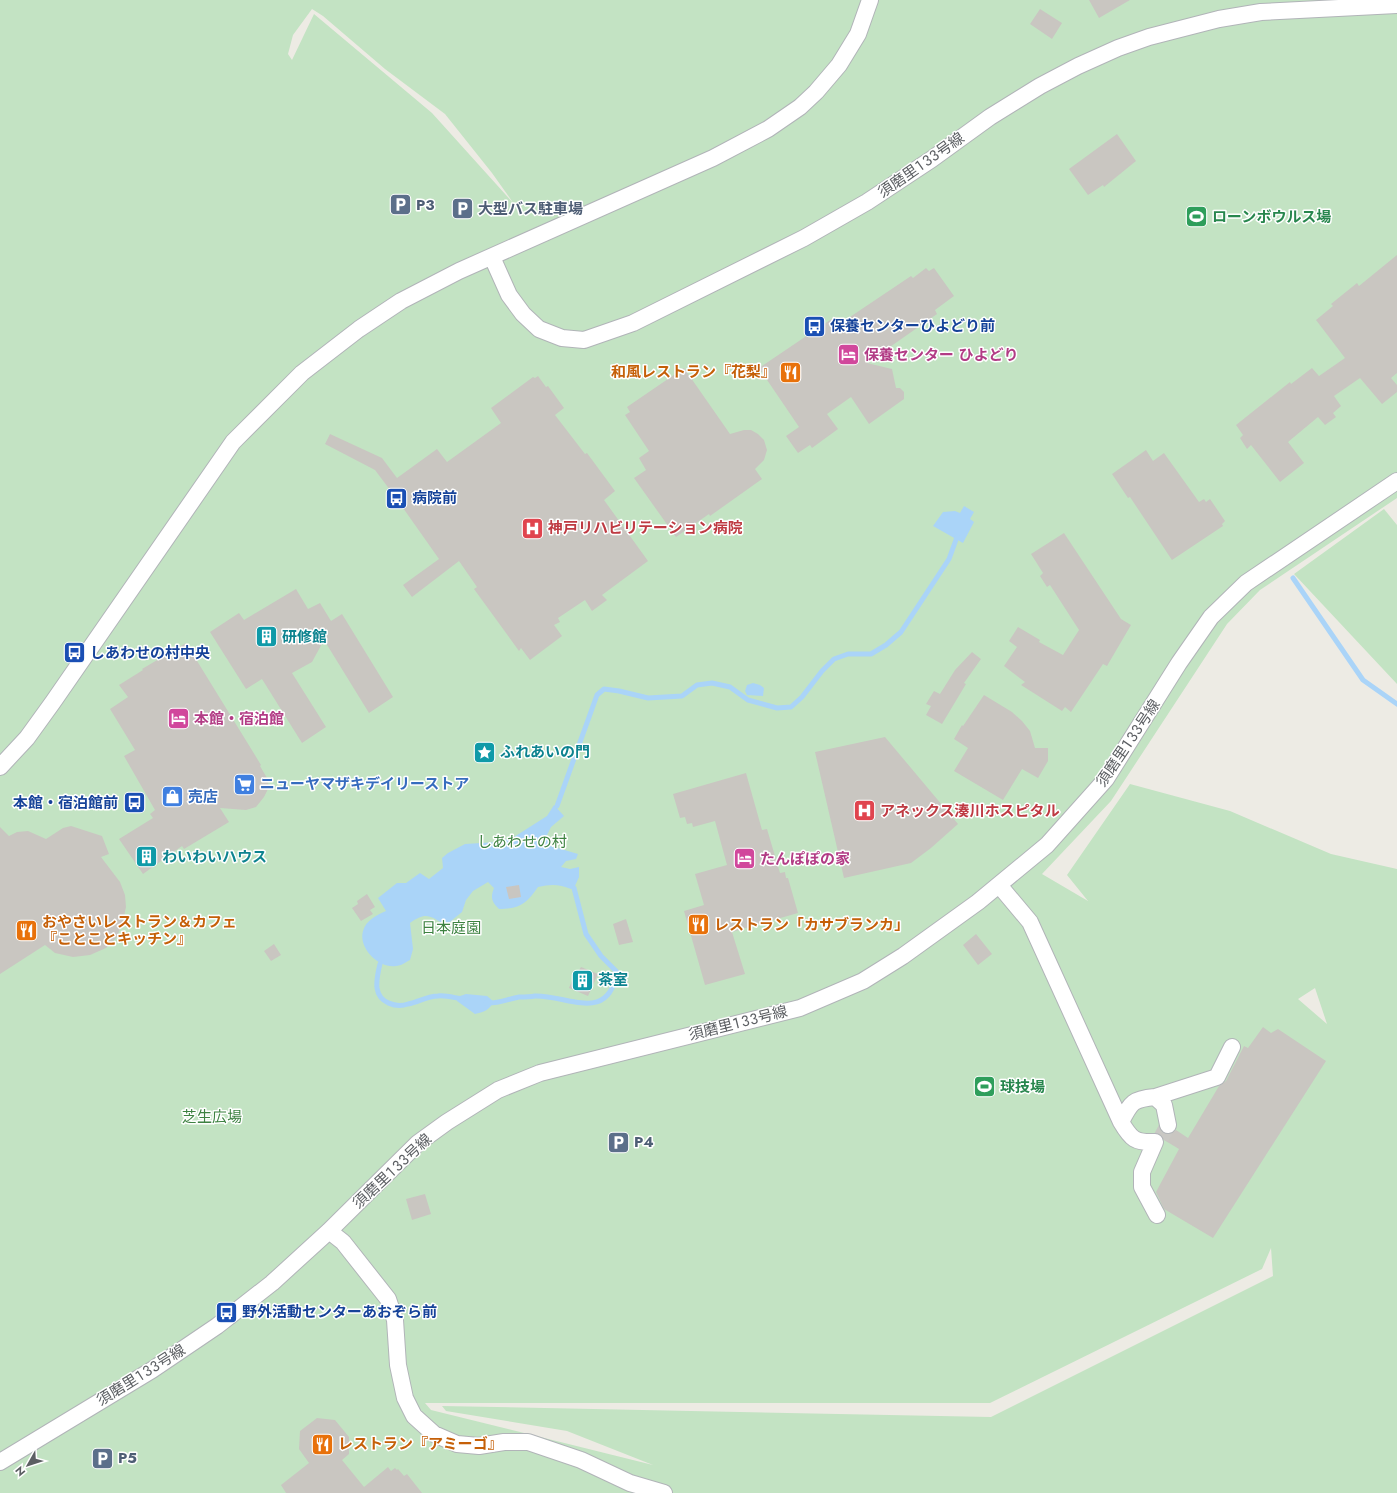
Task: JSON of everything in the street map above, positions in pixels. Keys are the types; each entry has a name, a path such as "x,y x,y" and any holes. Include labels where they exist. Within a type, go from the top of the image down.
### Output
{"street":[{"path":"0,767 27,738 53,702 233,442 302,374 358,329 401,300 459,271 713,158 768,129 800,107 816,92 839,65 858,34 870,0"},
{"name":"須磨里１３３号線","path":"492,257 509,295 523,314 539,329 562,338 584,340 633,323 804,238 867,202 932,159 990,117 1040,86 1078,66 1118,48 1149,37 1219,18 1261,12 1397,5"},
{"name":"須磨里１３３号線","path":"0,1462 150,1371 217,1326 272,1283 328,1231 418,1143 498,1090 540,1073 800,1008 863,981 903,956 978,902 1047,845 1106,779 1179,663 1211,617 1246,583 1397,481"},
{"path":"999,885 1030,922 1121,1122 1130,1136 1143,1142 1161,1135"},
{"path":"1121,1122 1128,1107 1140,1098 1155,1097 1217,1077 1232,1047"},
{"path":"1155,1097 1164,1105 1161,1135 1142,1172 1142,1187 1157,1215"},
{"path":"328,1231 343,1242 388,1299 395,1320 398,1365 405,1398 414,1416 434,1434 457,1444 479,1446 504,1442 528,1442 580,1460 630,1483 664,1493"}],"green space":[{"name":"しあわせの村","path":"0,0 1397,0 1397,498 1260,590 1227,624 1111,801 1042,874 1088,901 1067,875 1130,784 1230,811 1331,854 1397,869 1397,1493 0,1493","holes":["312,9 323,16 385,69 445,114 492,173 514,204 432,113 314,14 292,60 288,54 293,35","1315,988 1327,1024 1298,999","1271,1248 1273,1276 991,1417 442,1406 446,1411 567,1431 653,1465 431,1410 425,1403 990,1403 1262,1269"]},
{"path":"1384,509 1397,525 1397,684 1294,574"}],"water":[{"path":"964,506 974,512 970,519 974,522 963,543 933,526 943,512 955,511 960,513"},
{"path":"753,683 764,688 763,696 747,695 745,691 747,685"},
{"path":"554,805 564,816 551,827 547,835 551,846 578,854 576,859 566,861 561,867 570,869 579,867 579,877 574,888 571,889 555,885 538,887 530,898 517,907 499,909 492,900 494,888 488,882 473,891 466,900 462,912 446,925 428,916 420,917 410,923 413,949 410,960 400,965 389,966 377,961 371,956 362,938 364,927 369,921 386,911 378,898 397,883 406,883 420,873 429,879 443,868 442,858 465,844 498,842 514,837 547,816"},
{"path":"466,994 487,996 493,1001 489,1009 475,1014 457,1001 457,997"}],"building":[{"path":"1089,0 1130,0 1099,18"},
{"path":"1040,9 1062,23 1052,39 1030,24"},
{"path":"1117,134 1136,161 1104,187 1103,185 1088,195 1069,169"},
{"path":"1397,255 1397,373 1391,378 1397,385 1397,392 1382,404 1360,378 1334,396 1341,406 1333,413 1336,417 1325,425 1318,417 1288,442 1304,463 1280,482 1251,445 1247,449 1240,438 1243,435 1236,425 1290,382 1291,384 1312,368 1319,376 1345,358 1316,320 1333,306 1331,304 1357,283 1359,286"},
{"path":"926,268 929,271 934,268 954,296 935,310 937,314 867,363 892,369 896,388 900,388 904,392 904,399 869,424 851,397 827,414 838,429 812,448 810,445 798,453 786,436 799,427 759,368 833,318 838,325 911,276 913,278"},
{"path":"684,368 730,434 744,430 751,430 764,440 767,450 764,460 755,469 762,479 710,516 709,514 676,537 634,478 646,470 639,458 649,451 625,415 630,412 627,407"},
{"path":"538,376 546,387 548,386 564,408 555,415 585,454 587,453 615,491 604,500 648,561 602,595 607,600 592,611 585,600 558,618 560,622 554,625 562,636 530,660 521,648 519,651 474,589 477,587 459,561 412,597 403,585 439,559 375,470 325,444 330,434 382,458 397,478 437,449 447,462 501,423 491,408 533,377 535,378"},
{"path":"1146,450 1153,461 1164,453 1199,502 1204,499 1206,502 1210,499 1225,521 1222,524 1223,526 1172,560 1130,497 1128,498 1112,474"},
{"path":"1064,533 1121,619 1131,625 1107,666 1103,664 1071,712 1065,707 1062,711 1021,685 1025,682 1004,666 1017,647 1009,641 1018,627 1040,640 1039,642 1063,655 1079,630 1050,585 1047,587 1040,576 1043,573 1031,554"},
{"path":"296,589 308,609 320,603 331,621 342,614 393,697 369,713 324,640 312,662 292,673 326,727 302,743 262,679 246,689 210,632 239,613 244,620"},
{"path":"186,643 261,765 260,766 267,778 269,787 264,797 256,807 246,810 220,808 229,822 184,849 182,846 143,874 119,839 153,818 150,814 155,810 124,756 135,750 110,709 128,697 119,685 143,670 142,669"},
{"path":"972,652 981,659 964,683 966,684 942,724 926,715 931,706 926,704 934,691 940,694 955,670"},
{"path":"984,695 1012,712 1022,721 1030,731 1035,748 1048,748 1048,761 1038,778 1022,769 1003,800 954,771 968,748 954,739 962,725 963,726"},
{"path":"885,737 958,824 931,848 911,863 844,878 815,752"},
{"path":"746,773 762,830 767,829 780,873 785,872 786,878 788,878 798,913 732,932 745,974 705,985 684,911 704,905 695,874 727,865 715,821 693,827 692,823 687,824 685,817 680,818 673,794"},
{"path":"71,826 102,836 109,854 101,857 120,882 125,895 126,907 117,937 106,948 90,955 73,957 55,953 45,945 0,974 0,827 9,836 17,832 28,831 46,839 63,828"},
{"path":"519,885 521,897 509,899 506,887"},
{"path":"367,894 375,907 370,910 373,914 361,921 352,908 358,904 357,901"},
{"path":"626,919 633,942 619,945 613,924"},
{"path":"976,934 992,954 978,965 963,945"},
{"path":"274,944 281,955 271,961 264,951"},
{"name":"茶室","path":"581,967 598,974 588,996 569,988 576,971 578,972"},
{"path":"1263,1027 1271,1033 1278,1029 1326,1061 1213,1238 1164,1209 1156,1192 1179,1149 1164,1140 1163,1136 1157,1133 1160,1129 1165,1134 1170,1134 1176,1130 1188,1138 1219,1086 1226,1081 1244,1046 1248,1048"},
{"path":"425,1194 431,1214 412,1220 406,1199"},
{"path":"317,1418 335,1420 349,1437 349,1454 342,1460 364,1487 388,1467 391,1471 395,1468 397,1470 398,1469 404,1476 407,1474 422,1493 286,1493 281,1485 309,1463 299,1449 300,1431"}],"waterway":[{"path":"557,806 597,695 604,689 648,698 682,696 697,685 712,683 730,687 748,700 777,708 791,707 802,697 822,671 834,659 848,654 871,654 886,645 901,632 949,559 957,537"},
{"path":"1293,578 1363,680 1397,704"},
{"path":"486,1003 499,1002 519,997 535,996 585,1003 596,1002 605,998 612,988 617,972 601,956 586,934 574,888"},
{"path":"380,964 377,979 378,993 385,1001 393,1005 403,1005 430,997 441,996 463,999"}],"tunnel":[{"path":"1161,1138 1168,1125"}],"place":[{"name":"P3","path":"401,205"},
{"name":"大型バス駐車場","path":"463,209"},
{"name":"ローンボウルス場","path":"1196,217"},
{"name":"保養センターひよどり前","path":"815,326"},
{"name":"保養センター ひよどり","path":"849,355"},
{"name":"和風レストラン『花梨』","path":"791,372"},
{"name":"病院前","path":"396,498"},
{"name":"神戸リハビリテーション病院","path":"532,528"},
{"name":"研修館","path":"267,637"},
{"name":"しあわせの村中央","path":"74,653"},
{"name":"本館・宿泊館","path":"179,719"},
{"name":"ふれあいの門","path":"485,752"},
{"name":"ニューヤマザキデイリーストア","path":"245,784"},
{"name":"売店","path":"172,797"},
{"name":"本館・宿泊館前","path":"134,803"},
{"name":"アネックス湊川ホスピタル","path":"865,811"},
{"name":"わいわいハウス","path":"146,857"},
{"name":"たんぽぽの家","path":"744,859"},
{"name":"レストラン「カサブランカ」","path":"699,925"},
{"name":"おやさいレストラン＆カフェ 『ことことキッチン』","path":"26,931"},
{"name":"茶室","path":"583,980"},
{"name":"球技場","path":"984,1087"},
{"name":"P4","path":"619,1142"},
{"name":"野外活動センターあおぞら前","path":"226,1312"},
{"name":"レストラン『アミーゴ』","path":"322,1444"},
{"name":"P5","path":"102,1458"}],"park label":[{"name":"日本庭園","path":"451,928"},
{"name":"芝生広場","path":"212,1117"}]}
